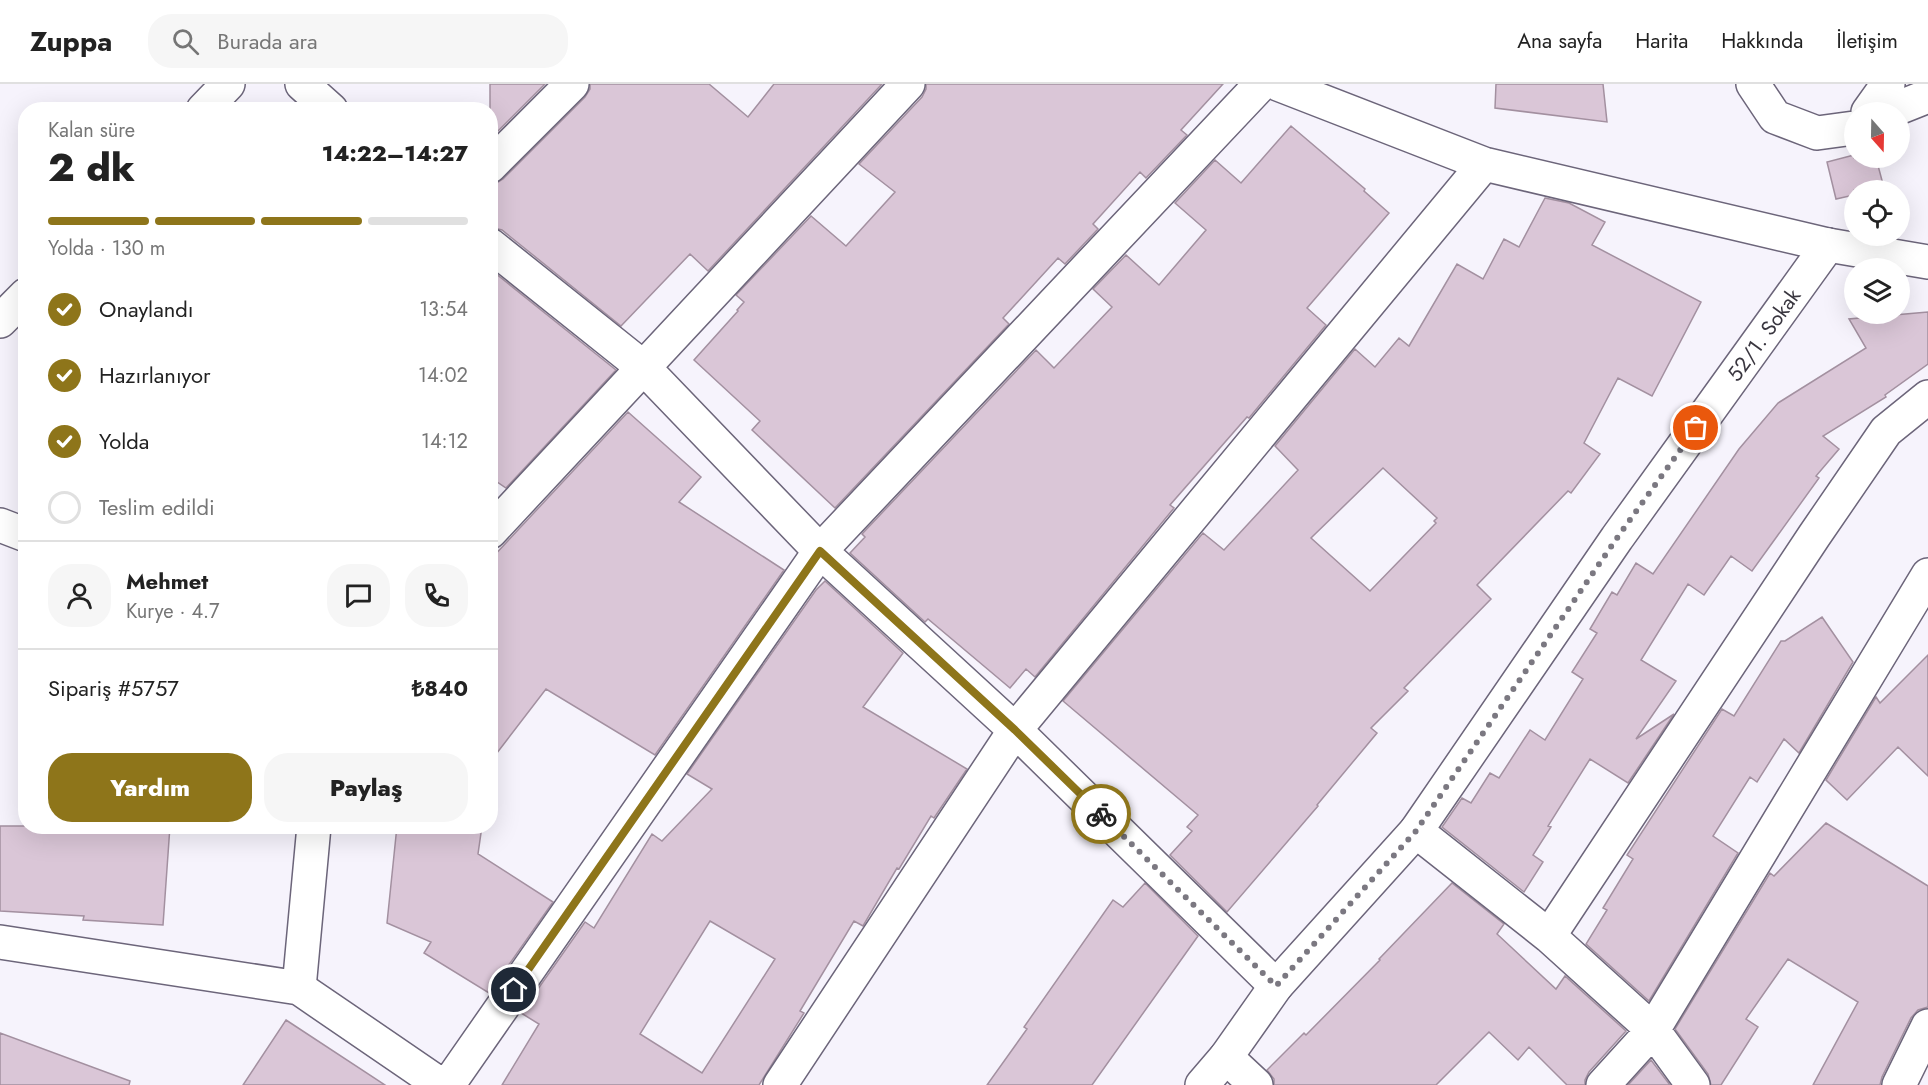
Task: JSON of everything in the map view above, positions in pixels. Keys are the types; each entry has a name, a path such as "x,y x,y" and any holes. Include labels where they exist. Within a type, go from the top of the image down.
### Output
{"street":[{"path":"211,102 228,84"},
{"path":"302,84 322,102"},
{"path":"498,158 572,84"},
{"path":"498,523 908,84"},
{"path":"448,1085 820,551 1261,84"},
{"path":"1278,84 1484,164 1828,245 1928,262"},
{"path":"1753,84 1775,117 1817,133 1844,129"},
{"path":"1875,102 1888,84"},
{"path":"1910,103 1928,96"},
{"path":"780,1085 1015,730 1484,164"},
{"name":"52/1. Sokak","path":"1202,1085 1226,1057 1276,986 1416,831 1617,538 1828,245"},
{"path":"498,251 644,368 820,551 1015,730 1276,986"},
{"path":"0,321 18,303"},
{"path":"1549,936 1886,431 1928,397"},
{"path":"0,525 18,532"},
{"path":"1603,1085 1653,1030 1928,575"},
{"path":"1416,831 1549,936 1653,1030 1693,1085"},
{"path":"299,988 313,834"},
{"path":"0,942 299,988 441,1085"},
{"path":"1899,1085 1928,1026"},
{"path":"1226,1057 1256,1085"}],"building":[{"path":"490,84 545,84 498,131 498,102 490,102"},
{"path":"590,84 709,84 748,117 774,84 882,84 708,271 690,254 621,326 498,229 498,182 585,97"},
{"path":"926,84 1223,84 1181,130 1187,135 1146,178 1140,172 1093,224 1098,229 1065,264 1058,258 1003,318 1009,324 835,508 752,430 760,421 694,360 744,302 736,295 811,216 846,246 895,192 859,164 922,97"},
{"path":"1496,84 1603,84 1607,122 1495,108"},
{"path":"1291,126 1365,189 1364,191 1389,213 1307,308 1326,325 1249,418 1247,417 1170,505 1174,508 1035,677 1026,669 1010,688 928,619 925,622 850,553 865,537 862,534 1036,350 1054,368 1112,307 1093,289 1126,255 1159,285 1206,230 1175,203 1215,160 1241,183"},
{"path":"1844,158 1844,168 1879,168 1882,180 1844,180 1844,197 1836,199 1827,162"},
{"path":"1545,198 1569,203 1605,222 1592,245 1701,302 1652,396 1618,378 1584,443 1600,454 1571,493 1568,491 1477,585 1491,599 1404,688 1408,691 1371,728 1377,733 1227,912 1170,855 1192,831 1187,827 1198,815 1063,701 1203,533 1224,550 1298,470 1275,446 1355,349 1375,367 1399,338 1409,346 1457,264 1483,279 1504,239 1519,247","holes":["1383,468 1437,518 1434,521 1436,523 1370,591 1311,538"]},
{"path":"498,275 616,370 506,488 498,482"},
{"path":"1928,312 1928,364 1885,395 1886,397 1823,436 1839,449 1816,476 1819,478 1752,571 1731,556 1704,595 1688,584 1641,660 1676,681 1636,739 1674,714 1628,783 1590,759 1548,826 1551,827 1533,855 1543,862 1524,892 1442,827 1462,798 1471,803 1490,773 1499,778 1530,730 1545,740 1583,679 1572,672 1597,633 1590,629 1612,592 1617,595 1636,563 1653,574 1739,449 1778,403 1866,348 1852,324 1910,324 1910,314"},
{"path":"628,412 701,477 679,502 784,570 655,755 546,689 498,752 498,551"},
{"path":"825,581 903,653 863,707 967,769 934,818 931,816 863,926 854,921 800,1011 804,1013 759,1085 502,1085 539,1024 521,1013 585,922 594,928 652,834 662,841 712,789 687,774 816,590","holes":["710,921 775,959 702,1073 640,1034"]},
{"path":"1822,617 1853,662 1799,753 1784,739 1757,782 1750,777 1713,836 1738,853 1649,1001 1586,944 1607,910 1603,908 1633,859 1627,855 1722,709 1734,716 1781,641 1785,641"},
{"path":"1928,655 1928,776 1898,747 1847,800 1826,780 1876,697 1880,703"},
{"path":"1826,823 1928,886 1928,1007 1918,1010 1911,1018 1880,1085 1813,1085 1858,1002 1788,959 1746,1019 1758,1027 1721,1085 1711,1085 1708,1074 1675,1029 1770,873 1774,876"},
{"path":"0,826 18,826 18,834 169,834 163,925 83,920 84,916 0,911"},
{"path":"396,834 481,834 478,854 553,902 489,993 424,953 431,942 387,923"},
{"path":"1145,883 1198,936 1092,1085 987,1085 1027,1029 1024,1027 1113,900 1123,907"},
{"path":"1452,883 1504,924 1497,934 1556,989 1565,976 1626,1031 1589,1072 1585,1085 1567,1085 1529,1047 1518,1060 1489,1032 1436,1085 1274,1085 1274,1079 1267,1070 1304,1033 1306,1035"},
{"path":"286,1020 385,1085 243,1085"},
{"path":"0,1033 130,1081 129,1085 0,1085"},
{"path":"1651,1060 1670,1085 1628,1085"}],"way so far":[{"path":"1101,814 1276,986 1416,831 1617,538 1696,428"}],"route":[{"path":"514,990 820,551 1015,730 1101,814"}]}
